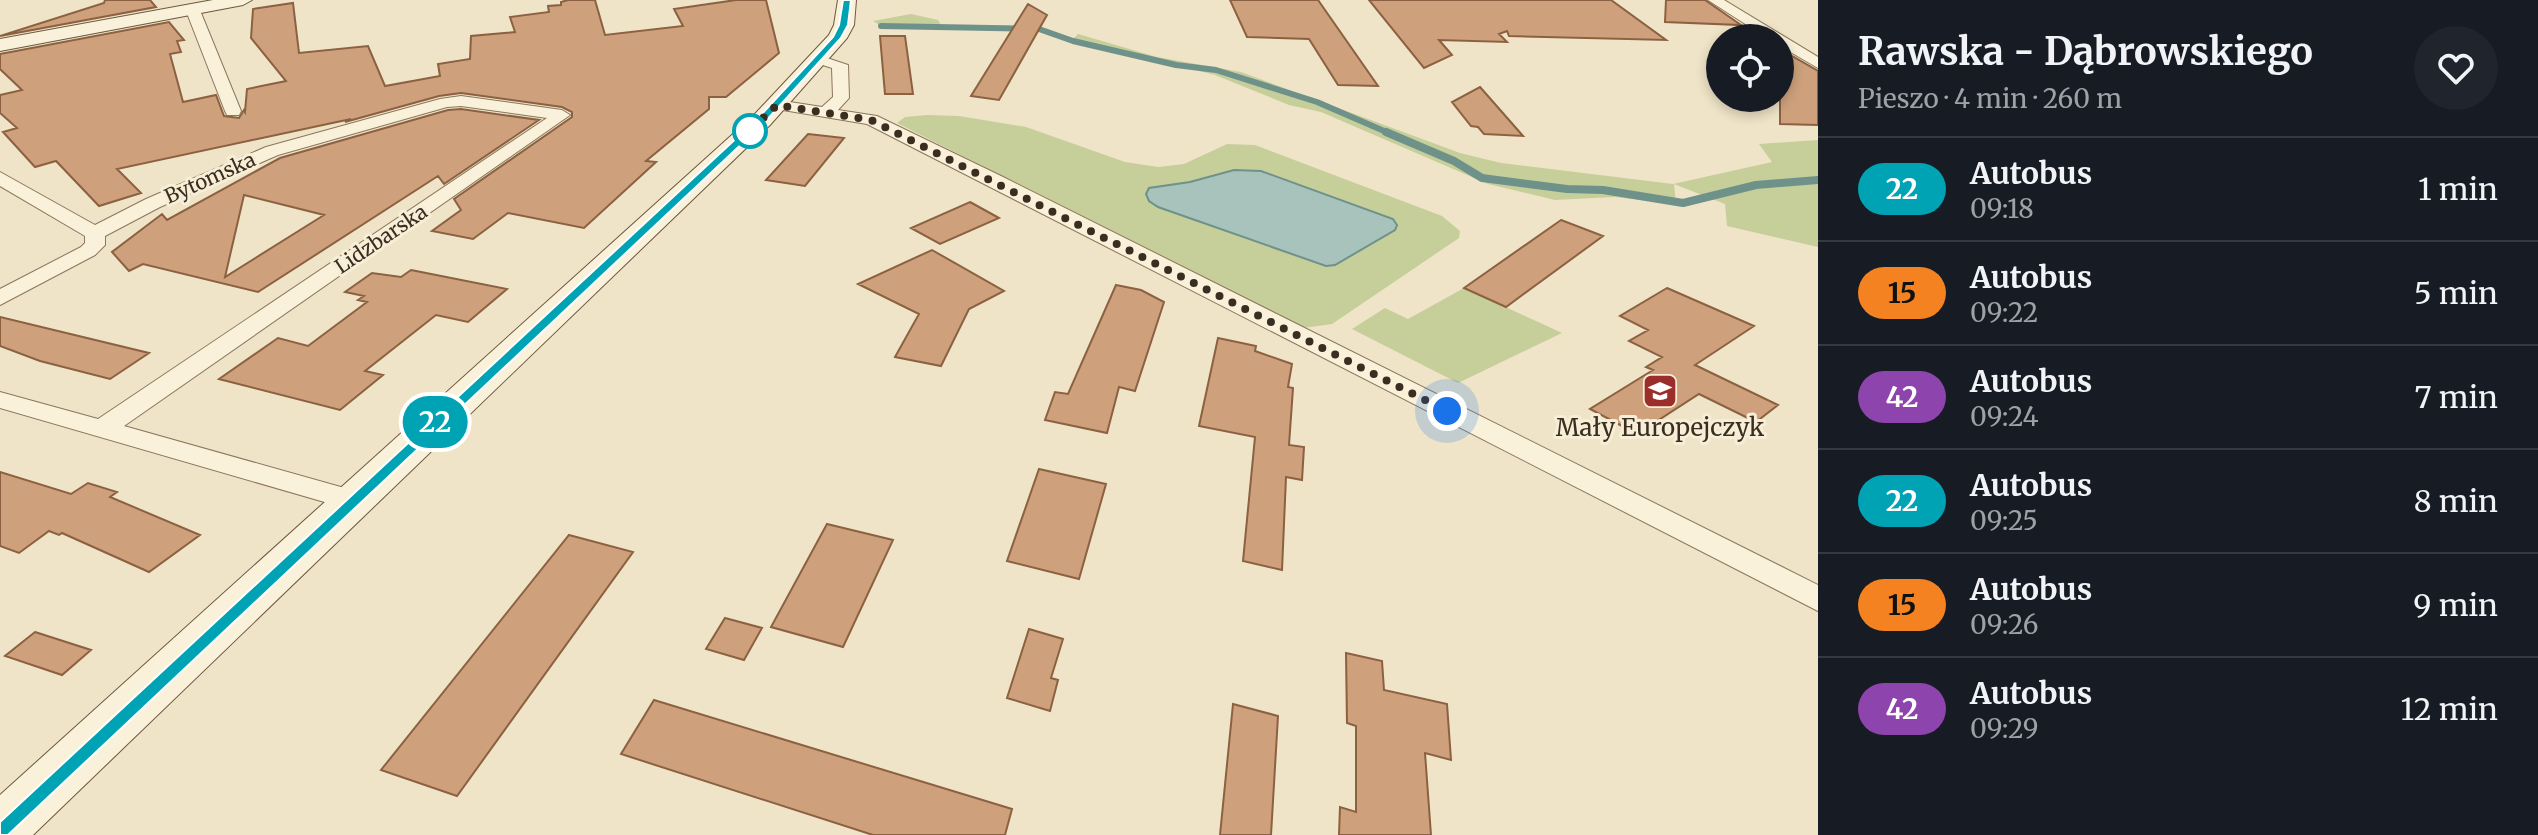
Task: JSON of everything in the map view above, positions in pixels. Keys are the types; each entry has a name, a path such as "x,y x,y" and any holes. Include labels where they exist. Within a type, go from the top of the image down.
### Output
{"street":[{"path":"0,45 243,0"},
{"path":"815,58 817,44 828,24 832,0"},
{"path":"0,830 777,105 842,30 847,0"},
{"path":"1715,0 1754,24"},
{"path":"192,8 233,111"},
{"path":"1794,49 1818,63"},
{"path":"815,58 840,65 841,98 827,112"},
{"name":"Lidzbarska","path":"103,428 562,115 461,101 446,102"},
{"name":"Bytomska","path":"0,298 88,251 95,245 95,233 166,197 272,151 446,102"},
{"path":"777,105 871,120 1818,599"},
{"path":"0,178 95,233"},
{"path":"0,400 352,500"}],"green space":[{"path":"911,14 938,20 941,25 881,26 873,21"},
{"path":"1078,34 1157,57 1241,72 1460,153 1501,163 1673,184 1772,162 1759,144 1818,140 1818,247 1727,226 1725,204 1674,184 1676,204 1615,197 1555,200 1488,184 1321,112 1289,105 1215,75 1073,39"},
{"path":"959,116 1026,127 1125,162 1158,167 1184,164 1227,144 1255,145 1442,216 1460,231 1459,238 1332,324 1303,328 897,123 905,117"},
{"path":"1464,288 1562,333 1458,383 1352,329 1385,308 1408,319"}],"water":[{"path":"1234,170 1261,171 1393,219 1397,225 1395,230 1335,265 1326,266 1158,207 1149,201 1146,194 1149,188 1190,182"}],"building":[{"path":"105,0 150,0 156,7 0,36 104,3"},
{"path":"595,0 605,35 683,26 674,9 736,0 766,0 779,53 726,97 709,97 709,109 646,161 656,162 584,228 508,213 473,239 432,231 461,210 454,199 572,117 572,112 562,107 461,93 439,96 345,122 351,119 117,169 141,193 99,206 56,161 35,167 3,132 17,128 0,113 0,95 22,90 0,69 0,54 169,22 184,40 177,41 181,52 170,54 183,102 216,95 224,116 239,118 245,112 247,89 286,81 251,38 253,9 293,3 299,53 368,46 385,86 440,76 438,64 470,59 471,36 515,32 510,17 549,12 548,6 561,5 561,2"},
{"path":"1230,0 1318,0 1378,86 1338,85 1309,39 1247,37"},
{"path":"1369,0 1611,0 1666,40 1509,36 1507,31 1499,34 1507,42 1439,40 1452,55 1424,68"},
{"path":"1666,0 1705,0 1740,24 1716,24 1665,22"},
{"path":"1028,4 1047,15 999,100 971,96"},
{"path":"880,36 905,36 913,94 885,94"},
{"path":"1794,57 1818,71 1818,125 1780,124 1780,112 1794,112"},
{"path":"1480,87 1523,136 1484,134 1478,127 1471,126 1452,102"},
{"path":"461,109 539,120 444,184 438,176 258,292 143,264 129,271 112,252 162,214 167,220 280,158 448,110","holes":["244,195 324,215 225,277"]},
{"path":"808,134 844,138 805,186 766,180"},
{"path":"970,202 999,218 940,244 911,228"},
{"path":"1561,220 1603,236 1506,307 1464,288"},
{"path":"932,250 1004,291 969,309 941,366 895,357 919,314 858,284"},
{"path":"411,270 507,289 468,322 436,315 365,371 383,375 340,410 219,379 278,338 308,346 367,302 358,300 364,296 345,292 372,273 401,277"},
{"path":"1116,285 1141,290 1164,302 1135,391 1119,387 1107,433 1045,420 1055,392 1068,394"},
{"path":"1667,288 1754,326 1695,365 1778,405 1756,422 1699,394 1637,434 1590,409 1653,370 1646,367 1662,357 1629,341 1648,330 1620,316"},
{"path":"0,317 149,353 110,379 40,361 0,346"},
{"path":"1218,338 1256,346 1255,351 1292,364 1288,387 1293,388 1289,445 1304,447 1302,480 1286,477 1282,570 1243,561 1255,437 1199,426"},
{"path":"1039,469 1106,484 1079,579 1007,561"},
{"path":"0,472 71,494 88,483 117,492 110,497 200,535 149,572 62,533 59,535 49,531 19,553 0,546"},
{"path":"827,524 893,540 843,647 771,627"},
{"path":"569,535 633,552 457,796 381,770"},
{"path":"725,618 762,628 744,660 706,649"},
{"path":"1029,629 1063,639 1051,678 1058,680 1050,711 1007,698"},
{"path":"35,632 91,650 62,675 5,656"},
{"path":"1346,653 1382,661 1384,690 1447,704 1451,760 1425,753 1431,835 1339,835 1340,807 1356,812 1356,726 1347,723"},
{"path":"654,700 1012,809 1005,835 873,835 621,754"},
{"path":"1233,704 1278,716 1271,835 1220,835"}],"waterway":[{"path":"881,26 1039,29 1073,41 1176,65 1216,70 1317,102 1391,134"},
{"path":"1386,132 1454,161 1482,178 1567,189 1603,190 1683,203 1756,185 1818,180"}],"bus line":[{"name":"22","path":"0,830 762,120 792,90 815,58 837,38 844,25 847,0"}],"place":[{"name":"Mały Europejczyk","path":"1660,391"}],"route":[{"path":"750,131 741,139 777,105 871,120 1447,411"}]}
